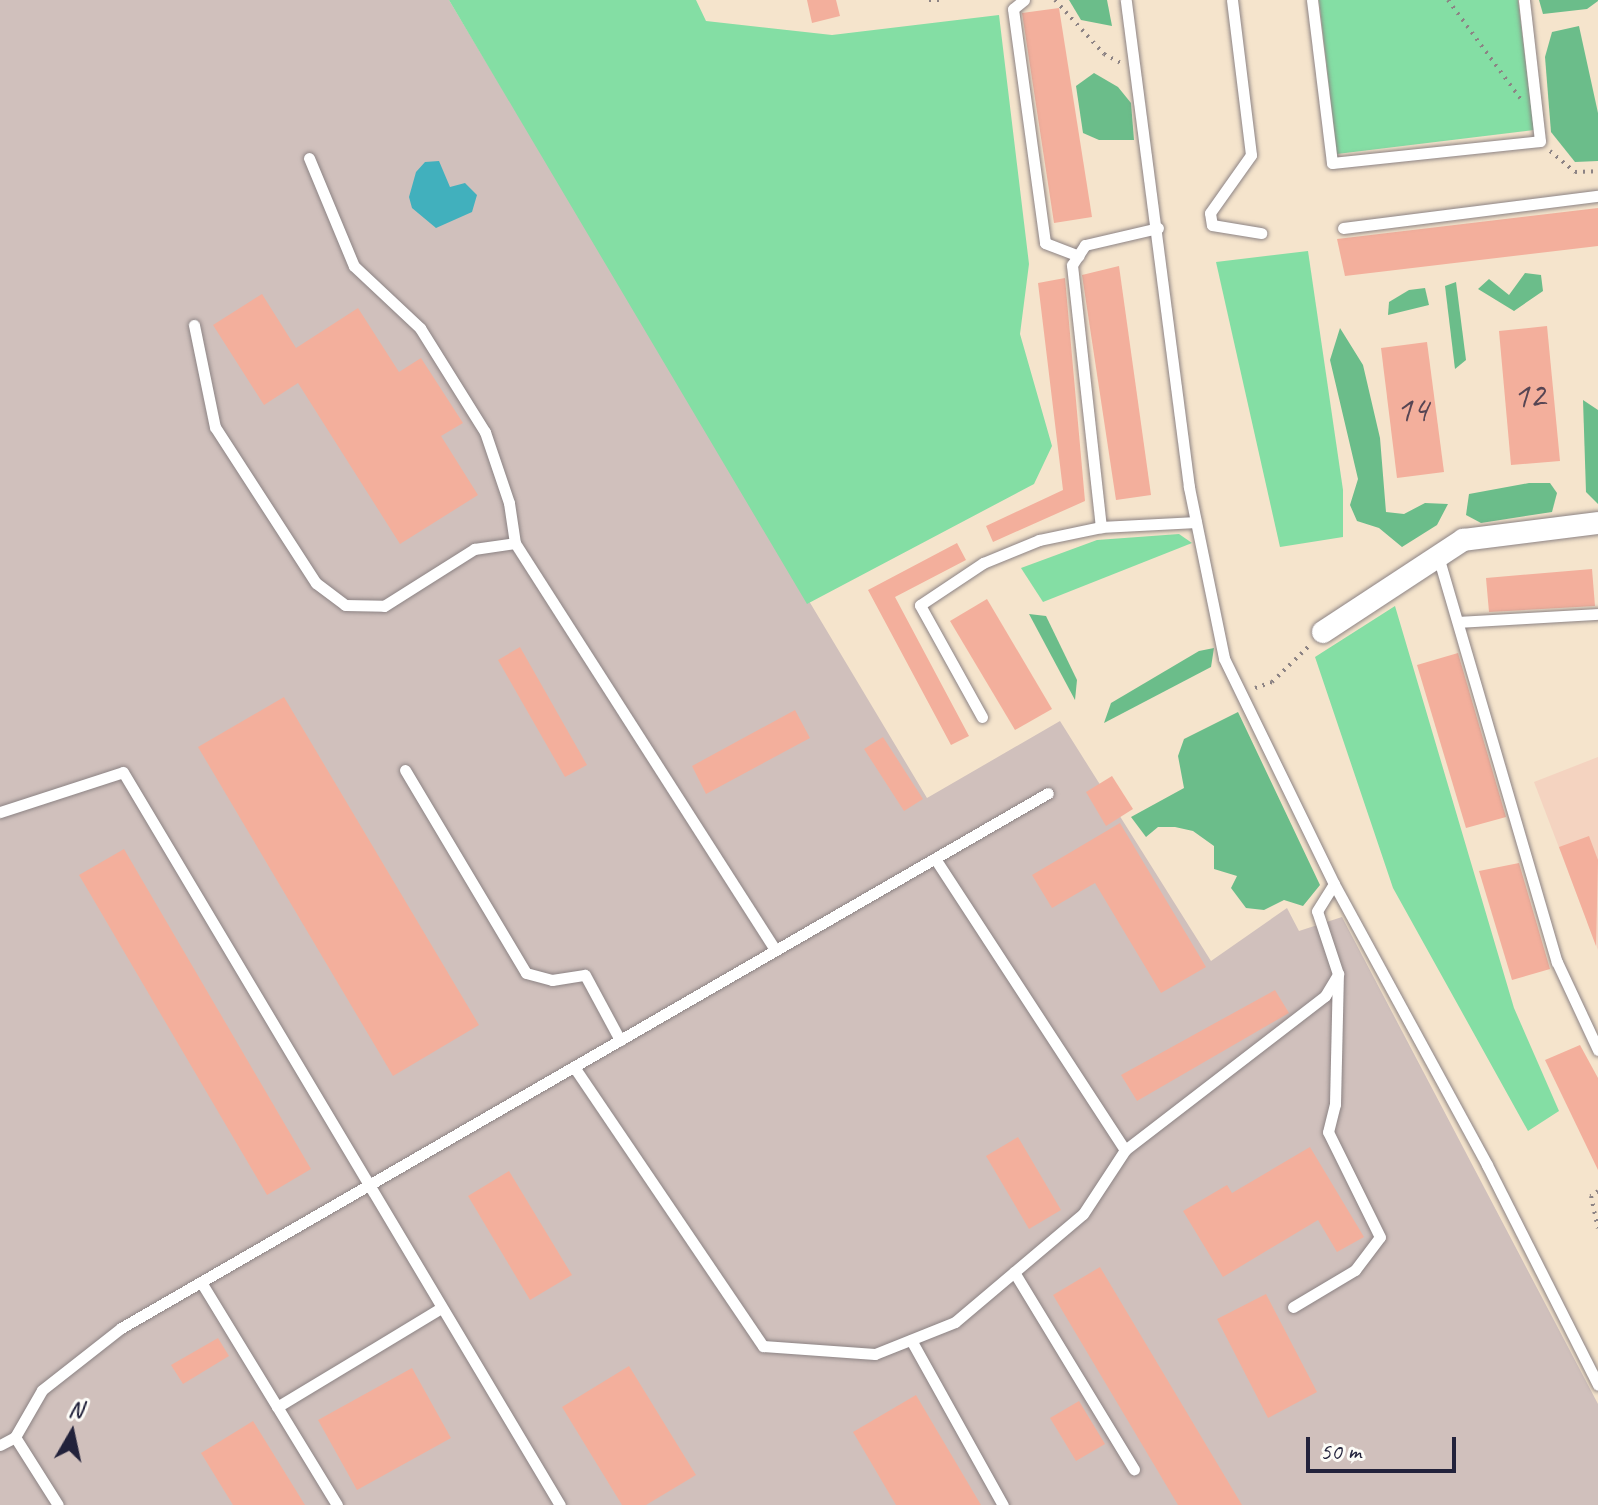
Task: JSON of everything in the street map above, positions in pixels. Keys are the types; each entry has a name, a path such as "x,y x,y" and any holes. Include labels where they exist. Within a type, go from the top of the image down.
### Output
{"street":[{"path":"1323,632 1463,540 1598,523"}],"lane":[{"path":"1024,0 1013,9 1045,243 1079,256"},
{"path":"1126,0 1196,522 1224,658 1334,884 1487,1165 1598,1385"},
{"path":"1232,0 1251,155 1210,213 1212,225 1261,233"},
{"path":"1312,0 1332,163 1540,141 1524,0"},
{"path":"309,158 354,266 420,328 485,432 509,503 515,543 775,950"},
{"path":"1343,228 1598,196"},
{"path":"1101,527 1072,265 1085,245 1158,228"},
{"path":"194,325 215,427 316,583 345,605 384,606 474,549 515,543"},
{"path":"982,717 920,605 983,563 1039,540 1101,527 1196,522"},
{"path":"1438,556 1557,962 1598,1050"},
{"path":"1458,622 1598,614"},
{"path":"405,770 526,973 552,980 585,975 620,1040"},
{"path":"0,812 123,772 367,1186 560,1505"},
{"path":"0,1445 15,1437 42,1390 121,1328 1048,793"},
{"path":"935,858 1125,1150"},
{"path":"1293,1307 1355,1270 1380,1237 1328,1132 1335,1104 1338,974 1317,911 1334,884"},
{"path":"574,1067 763,1346 875,1354 955,1322 1083,1214 1125,1150 1325,996 1338,974"},
{"path":"1014,1272 1134,1469"},
{"path":"201,1282 337,1505"},
{"path":"277,1407 441,1308"},
{"path":"911,1340 1003,1505"},
{"path":"15,1437 58,1505"}],"path":[{"path":"929,0 943,0"},
{"path":"1055,0 1104,54 1121,64"},
{"path":"1241,692 1272,682 1323,632"},
{"path":"1598,1191 1591,1196 1598,1228"}],"shaded area":[{"path":"0,0 449,0 927,798 1060,721 1211,961 1287,908 1299,931 1342,917 1598,1404 1598,1505 0,1505"},
{"path":"1598,757 1598,950 1534,782"}],"green space":[{"path":"449,0 696,0 706,21 832,35 999,15 1029,264 1020,334 1052,446 1034,484 807,604"},
{"path":"1069,0 1107,0 1112,26 1081,20"},
{"path":"1319,0 1518,0 1534,130 1337,154"},
{"path":"1539,0 1598,1 1587,9 1543,14"},
{"path":"1579,26 1598,113 1598,161 1575,162 1551,132 1545,57 1552,32"},
{"path":"1094,73 1118,87 1131,103 1134,140 1099,140 1083,133 1076,86"},
{"path":"1308,251 1343,490 1343,537 1280,547 1216,262"},
{"path":"1525,273 1541,275 1543,291 1514,311 1478,289 1489,279 1509,295"},
{"path":"1456,282 1466,360 1455,369 1445,286"},
{"path":"1425,288 1429,305 1388,315 1389,302 1409,290"},
{"path":"1340,328 1363,365 1380,438 1386,512 1404,514 1425,503 1448,504 1437,525 1402,547 1379,528 1357,521 1350,505 1358,479 1330,360"},
{"path":"1583,400 1598,410 1598,504 1586,492"},
{"path":"1529,483 1550,483 1557,493 1552,512 1481,523 1466,515 1469,494"},
{"path":"1179,534 1192,543 1043,602 1021,568 1097,540"},
{"path":"1395,606 1514,1008 1559,1111 1528,1131 1393,888 1315,657"},
{"path":"1029,614 1046,616 1077,680 1075,700"},
{"path":"1214,648 1211,667 1104,723 1111,703 1199,651"},
{"path":"1238,712 1320,885 1303,906 1284,900 1264,910 1246,908 1231,888 1237,876 1214,869 1214,846 1193,831 1175,827 1158,827 1146,837 1131,817 1184,788 1178,756 1184,739"}],"water":[{"path":"439,161 450,187 465,183 477,195 472,212 436,228 412,208 409,197 416,172 425,162"}],"building":[{"path":"807,0 836,0 840,16 812,23"},
{"path":"1059,8 1092,217 1054,223 1022,13"},
{"path":"1598,208 1598,246 1345,276 1337,239"},
{"path":"1119,266 1151,495 1116,500 1082,275"},
{"path":"1065,278 1085,501 993,542 986,526 1063,490 1038,283"},
{"path":"262,294 296,348 358,308 399,372 421,358 463,423 441,436 478,495 400,544 298,383 264,405 213,325"},
{"path":"1547,326 1560,461 1511,465 1499,331"},
{"path":"1427,342 1444,472 1397,478 1381,348"},
{"path":"957,543 966,560 895,597 969,736 951,745 868,590"},
{"path":"1592,569 1595,606 1489,612 1486,578"},
{"path":"987,599 1052,709 1015,730 950,621"},
{"path":"520,647 587,765 565,777 498,660"},
{"path":"1458,653 1506,817 1466,828 1417,665"},
{"path":"284,697 479,1025 393,1076 198,747"},
{"path":"795,710 810,738 706,794 692,766"},
{"path":"883,737 923,799 904,811 864,749"},
{"path":"1112,776 1133,809 1106,826 1086,792"},
{"path":"1120,823 1206,967 1161,993 1095,883 1052,908 1032,875"},
{"path":"1589,836 1598,860 1596,946 1559,847"},
{"path":"124,849 311,1169 267,1195 79,875"},
{"path":"1519,863 1550,969 1512,980 1479,871"},
{"path":"1275,990 1289,1013 1137,1101 1121,1075"},
{"path":"1580,1045 1598,1078 1598,1170 1545,1060"},
{"path":"1018,1137 1061,1210 1029,1229 986,1156"},
{"path":"1310,1147 1364,1237 1337,1252 1318,1220 1223,1277 1183,1211 1227,1185 1232,1193"},
{"path":"509,1171 572,1275 530,1300 468,1196"},
{"path":"1100,1267 1242,1505 1178,1505 1053,1295"},
{"path":"1266,1294 1317,1392 1268,1418 1217,1319"},
{"path":"218,1338 229,1356 183,1384 171,1365"},
{"path":"629,1366 696,1475 646,1505 622,1505 562,1407"},
{"path":"412,1368 451,1438 357,1490 318,1420"},
{"path":"916,1395 981,1505 896,1505 853,1432"},
{"path":"1079,1401 1105,1444 1076,1461 1050,1418"},
{"path":"253,1421 305,1505 233,1505 201,1453"}]}
